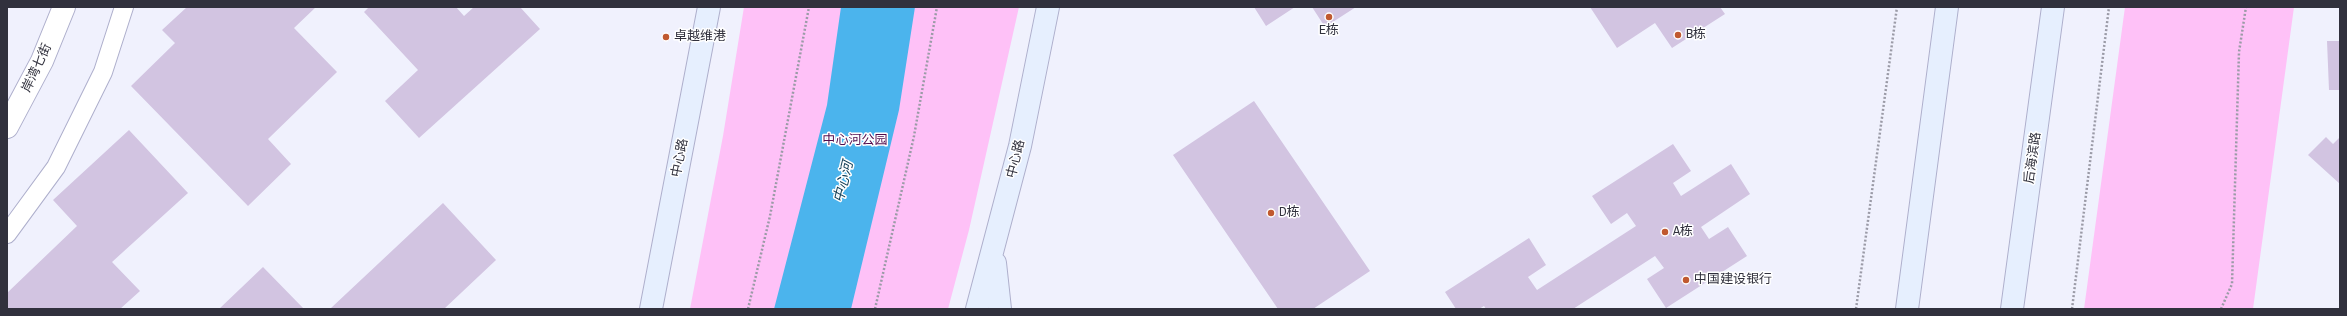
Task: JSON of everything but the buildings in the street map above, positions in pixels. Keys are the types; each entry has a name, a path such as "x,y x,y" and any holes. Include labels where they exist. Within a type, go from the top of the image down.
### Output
{"main road":[{"name":"中心路","path":"651,309 709,7"},
{"name":"中心路","path":"977,309 1020,146 1048,7"},
{"path":"1907,309 1947,7"},
{"name":"后海滨路","path":"2012,309 2053,7"},
{"path":"994,246 1000,309"}],"street":[{"name":"岸湾七街","path":"7,127 42,61 64,7"}],"lane":[{"path":"7,234 56,167 103,72 124,7"}],"path":[{"path":"748,309 770,216 809,7"},
{"path":"875,309 914,136 937,7"},
{"path":"1856,309 1897,7"},
{"path":"2072,309 2109,7"},
{"path":"2221,309 2232,284 2239,52 2246,7"}],"green space":[{"name":"中心河公园","path":"744,7 1019,7 969,230 948,309 690,309 723,136"},
{"path":"2125,7 2294,7 2253,309 2084,309"}],"water":[{"name":"中心河","path":"841,7 915,7 899,110 851,309 774,309 827,105"}],"place":[{"name":"E栋","path":"1329,17"},
{"name":"B栋","path":"1678,35"},
{"name":"卓越维港","path":"666,37"},
{"name":"D栋","path":"1271,213"},
{"name":"A栋","path":"1665,232"},
{"name":"中国建设银行","path":"1686,280"}]}
